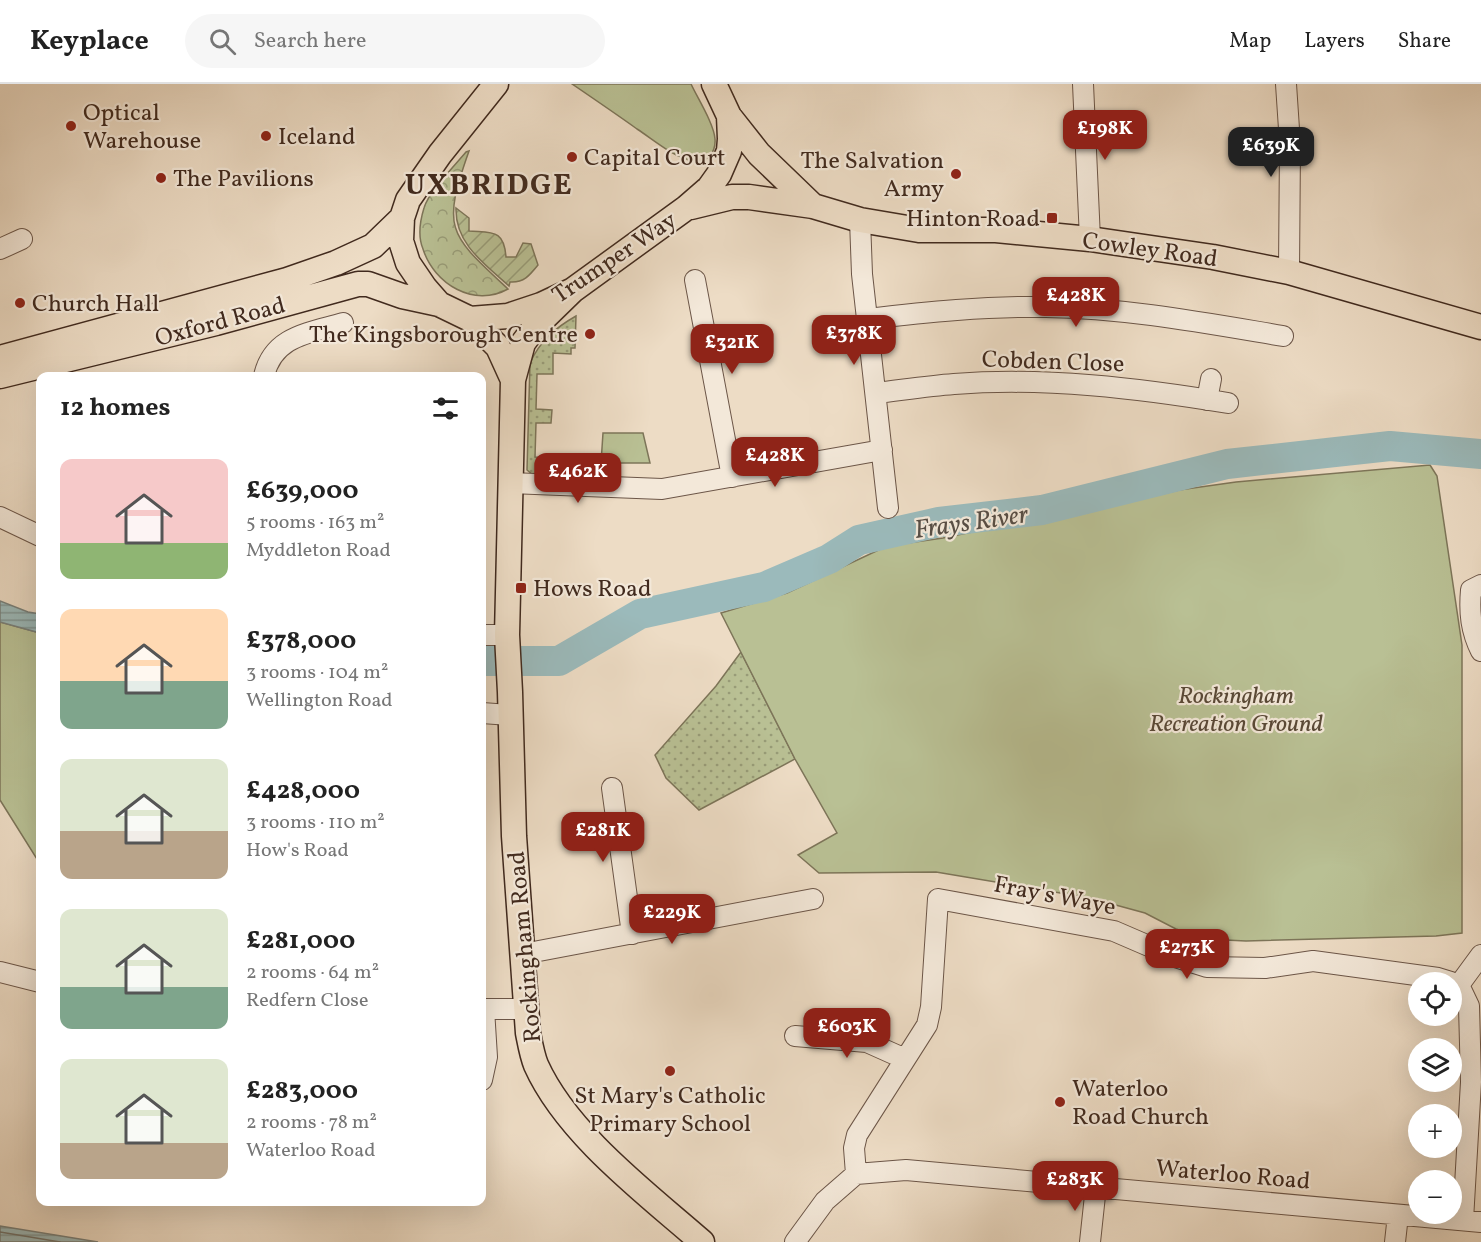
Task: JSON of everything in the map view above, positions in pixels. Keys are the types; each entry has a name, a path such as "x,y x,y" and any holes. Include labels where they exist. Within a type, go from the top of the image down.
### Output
{"main road":[{"path":"439,304 408,263 401,241 402,218 408,200 440,154 496,84"},
{"name":"Cowley Road","path":"714,84 729,116 759,154 813,206"},
{"name":"Trumper Way","path":"439,304 470,319 491,319 519,313 573,290 686,208 709,188 719,174 729,151 729,116"},
{"name":"Cowley Road","path":"686,208 732,197 774,200 813,206 860,220 919,230 996,230 1090,239 1213,257 1289,272 1481,327"},
{"name":"Oxford Road","path":"0,358 287,280 373,246 402,218"},
{"name":"Oxford Road","path":"0,376 216,323 348,285 368,284 402,296 439,304"},
{"path":"513,380 523,343 535,327 573,290"},
{"path":"470,319 498,347 513,380"},
{"name":"Rockingham Road","path":"513,380 507,640 514,836 528,1033 535,1064 562,1109 627,1176 702,1242"}],"street":[{"path":"1083,84 1090,239"},
{"path":"1286,84 1290,144 1289,272"},
{"path":"860,220 862,274 888,508"},
{"path":"0,249 22,239"},
{"path":"695,280 732,477"},
{"path":"868,319 943,310 1048,307 1172,317 1283,336"},
{"path":"265,372 269,359 287,342 302,335 343,323"},
{"path":"1207,400 1211,379"},
{"name":"Cobden Close","path":"876,393 955,384 1029,383 1127,388 1228,403"},
{"path":"510,483 651,490 882,450"},
{"path":"0,517 36,534"},
{"path":"1480,585 1471,590 1469,606 1473,634 1481,651"},
{"path":"486,636 507,640"},
{"path":"486,712 510,704"},
{"path":"612,788 632,934"},
{"path":"523,954 813,899"},
{"name":"Fray's Waye","path":"856,1174 854,1148 857,1135 927,1025 931,1007 938,899 1114,931 1172,956 1208,967 1265,968 1313,961 1408,974"},
{"path":"1462,975 1481,955"},
{"path":"0,972 36,981"},
{"path":"1462,995 1469,1006 1474,1141 1472,1221"},
{"path":"486,1009 525,1009"},
{"path":"795,1036 867,1042 904,1059"},
{"path":"486,1045 486,1062"},
{"name":"Waterloo Road","path":"856,1174 906,1170 1472,1221"},
{"path":"795,1242 825,1200 856,1174"},
{"path":"1090,1242 1096,1186"},
{"path":"1395,1242 1398,1215"}],"green space":[{"path":"572,84 691,84 709,119 714,133 714,148 710,156 702,161 693,161 678,156"},
{"path":"469,151 455,198 453,215 456,229 462,242 473,255 508,289 482,296 457,289 436,273 428,262 420,239 421,218 427,202 442,179"},
{"path":"456,208 469,218 469,231 495,234 499,237 503,241 506,257 516,257 523,243 531,244 538,265 526,278 510,282 509,286 481,261 466,243 460,232"},
{"path":"576,316 575,348 571,348 571,354 553,353 553,374 537,374 536,409 552,410 551,423 536,423 535,457 550,458 551,464 567,465 565,472 560,476 533,475 527,470 530,363 538,348 549,336"},
{"path":"603,433 643,433 650,463 601,463"},
{"name":"Rockingham Recreation Ground","path":"1430,465 1437,476 1462,645 1462,933 1436,936 1246,941 1205,939 1176,929 1145,913 1090,898 936,872 819,873 798,855 837,833 795,759 721,613 787,593 887,546 1090,511 1179,490 1236,482"},
{"path":"0,622 36,632 36,858 0,800"},
{"path":"741,652 795,759 699,810 666,778 655,755 716,686"}],"water":[{"path":"0,601 36,613 36,632 0,622"},
{"path":"0,1226 98,1242 0,1242"}],"waterway":[{"name":"Frays River","path":"486,661 559,661 640,614 764,587 829,559 859,540 939,522 1042,510 1227,464 1390,446 1481,454"}],"place":[{"name":"Optical Warehouse","path":"71,126"},
{"name":"Iceland","path":"266,136"},
{"name":"Capital Court","path":"572,157"},
{"name":"The Salvation Army","path":"956,174"},
{"name":"The Pavilions","path":"161,178"},
{"name":"Hinton Road","path":"1052,218"},
{"name":"Church Hall","path":"20,303"},
{"name":"The Kingsborough Centre","path":"590,334"},
{"name":"Hows Road","path":"521,588"},
{"name":"St Mary's Catholic Primary School","path":"670,1071"},
{"name":"Waterloo Road Church","path":"1060,1102"}],"district":[{"name":"UXBRIDGE","path":"489,184"}]}
